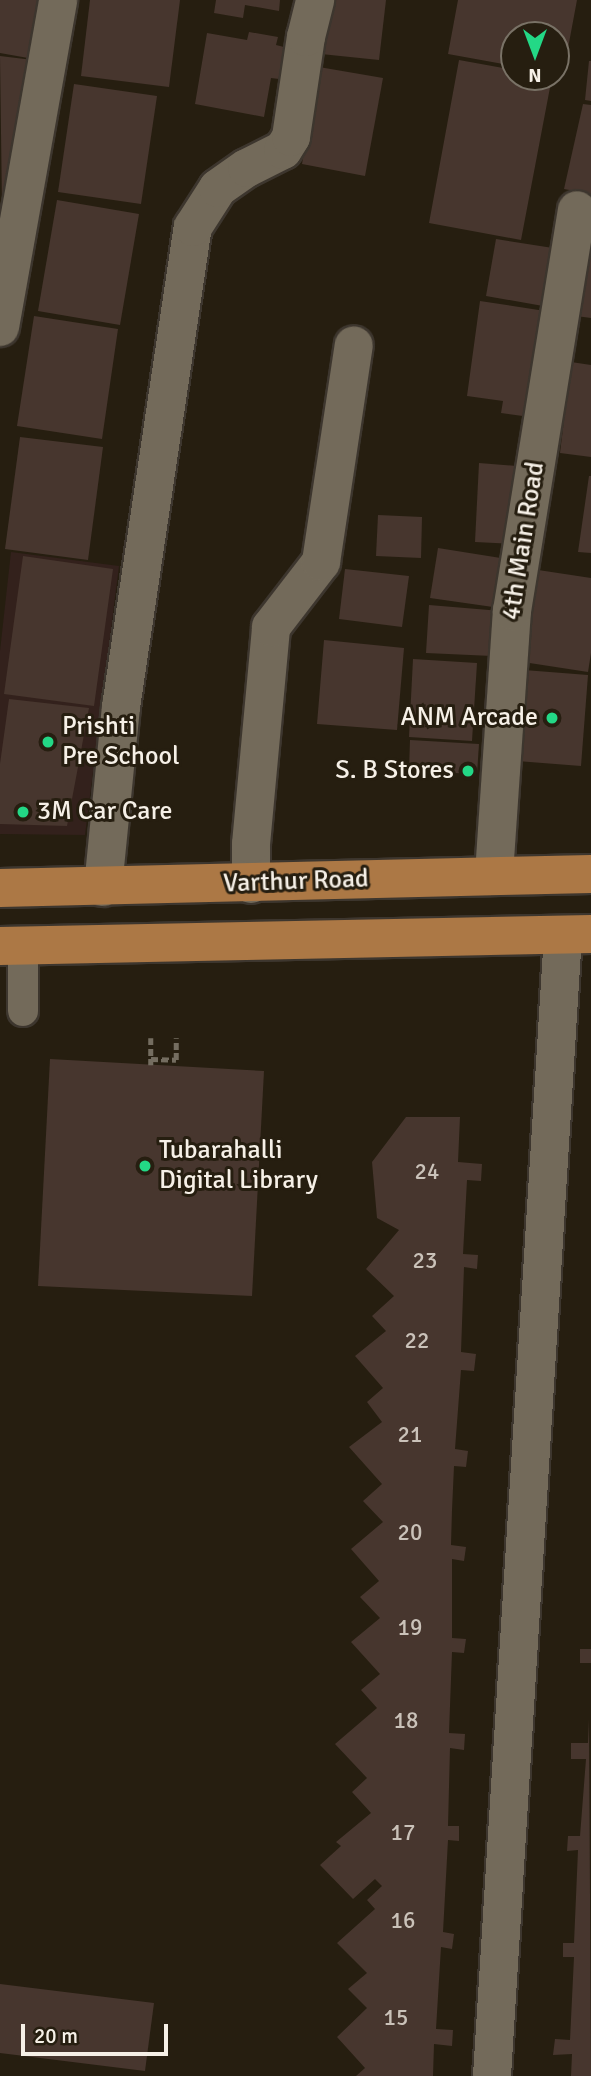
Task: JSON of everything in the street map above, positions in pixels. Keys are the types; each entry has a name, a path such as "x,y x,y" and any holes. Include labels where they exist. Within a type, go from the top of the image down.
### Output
{"main road":[{"name":"Varthur Road","path":"0,888 251,884 494,874 591,874"},
{"path":"12,946 577,935"}],"street":[{"path":"0,327 58,0"},
{"path":"103,887 121,707 193,227 218,188 247,167 284,150 290,137 306,37 315,0"},
{"name":"4th Main Road","path":"494,874 512,611 577,210"},
{"path":"251,884 251,844 271,627 321,562 354,345"},
{"path":"492,2076 577,935"}],"lane":[{"path":"12,946 23,1011"}],"path":[{"path":"151,1038 151,1062 176,1060 176,1038"}],"shaded area":[{"name":"Prishti Pre School","path":"11,552 119,566 85,835 0,834 0,651"}],"building":[{"path":"0,0 38,0 28,58 0,53"},
{"path":"90,0 180,0 169,87 81,76"},
{"path":"216,0 280,0 279,11 245,5 243,18 214,13"},
{"path":"328,0 386,0 379,60 321,54"},
{"path":"458,0 577,0 570,38 570,21 500,21 500,63 448,54"},
{"path":"249,32 278,37 276,45 284,47 279,79 271,78 264,117 195,104 207,33 247,40"},
{"path":"0,56 33,60 19,183 5,181 2,208"},
{"path":"459,60 500,67 500,91 549,91 521,240 429,223"},
{"path":"591,61 591,101 585,100"},
{"path":"319,67 383,78 365,176 302,164"},
{"path":"74,84 157,96 141,204 58,192"},
{"path":"583,104 591,105 591,194 564,189"},
{"path":"57,200 139,214 120,325 38,311"},
{"path":"591,234 591,318 576,316"},
{"path":"496,239 553,248 543,306 486,296"},
{"path":"480,301 545,311 530,417 501,413 503,401 467,396"},
{"path":"34,316 118,329 102,439 17,426"},
{"path":"571,362 591,365 591,457 560,453"},
{"path":"20,437 103,447 88,560 5,549"},
{"path":"479,463 517,466 513,544 475,542"},
{"path":"591,476 591,553 578,552"},
{"path":"378,515 422,517 421,558 376,556"},
{"path":"438,548 507,559 500,608 430,598"},
{"path":"23,556 113,569 94,706 4,694"},
{"path":"525,568 591,578 591,653 588,672 523,662"},
{"path":"345,569 409,576 402,627 339,619"},
{"path":"429,605 501,611 492,656 426,653"},
{"path":"324,640 404,648 397,730 317,724"},
{"path":"413,659 477,663 472,741 409,737"},
{"name":"ANM Arcade","path":"524,670 588,675 581,766 517,761"},
{"path":"9,699 89,708 67,826 0,824 0,764"},
{"path":"410,740 479,744 477,774 409,771"},
{"path":"50,1059 264,1071 252,1296 38,1286"},
{"path":"406,1117 460,1117 458,1162 482,1164 481,1181 467,1180 463,1254 478,1255 477,1269 464,1267 461,1352 476,1354 474,1371 461,1370 455,1449 468,1451 466,1467 454,1466 452,1510 451,1545 466,1547 464,1561 452,1559 452,1638 466,1639 464,1653 452,1652 449,1733 465,1734 464,1750 450,1748 448,1826 459,1826 459,1841 448,1840 443,1932 454,1934 452,1949 441,1947 436,2029 453,2030 452,2046 434,2044 433,2076 356,2076 365,2068 337,2037 367,2008 348,1989 367,1973 337,1943 375,1909 367,1900 382,1886 375,1879 353,1899 320,1865 341,1846 336,1842 371,1813 352,1792 367,1778 335,1744 377,1708 361,1690 380,1674 351,1642 380,1618 360,1597 379,1581 351,1549 383,1522 363,1501 382,1484 349,1447 382,1422 367,1402 383,1388 355,1356 386,1331 372,1316 394,1296 366,1269 399,1230 377,1218 372,1162"},
{"path":"580,1649 591,1649 591,1663 580,1663"},
{"path":"589,1719 591,2076 571,2076 572,2054 553,2055 555,2039 570,2040 574,1957 563,1957 563,1943 574,1943 578,1850 567,1851 568,1836 580,1836 586,1759 571,1759 571,1743 588,1743"},
{"path":"0,1984 154,2003 145,2071 0,2053"}],"place":[{"name":"ANM Arcade","path":"552,718"},
{"name":"Prishti Pre School","path":"48,742"},
{"name":"S. B Stores","path":"468,771"},
{"name":"3M Car Care","path":"23,812"},
{"name":"Tubarahalli Digital Library","path":"145,1166"}]}
